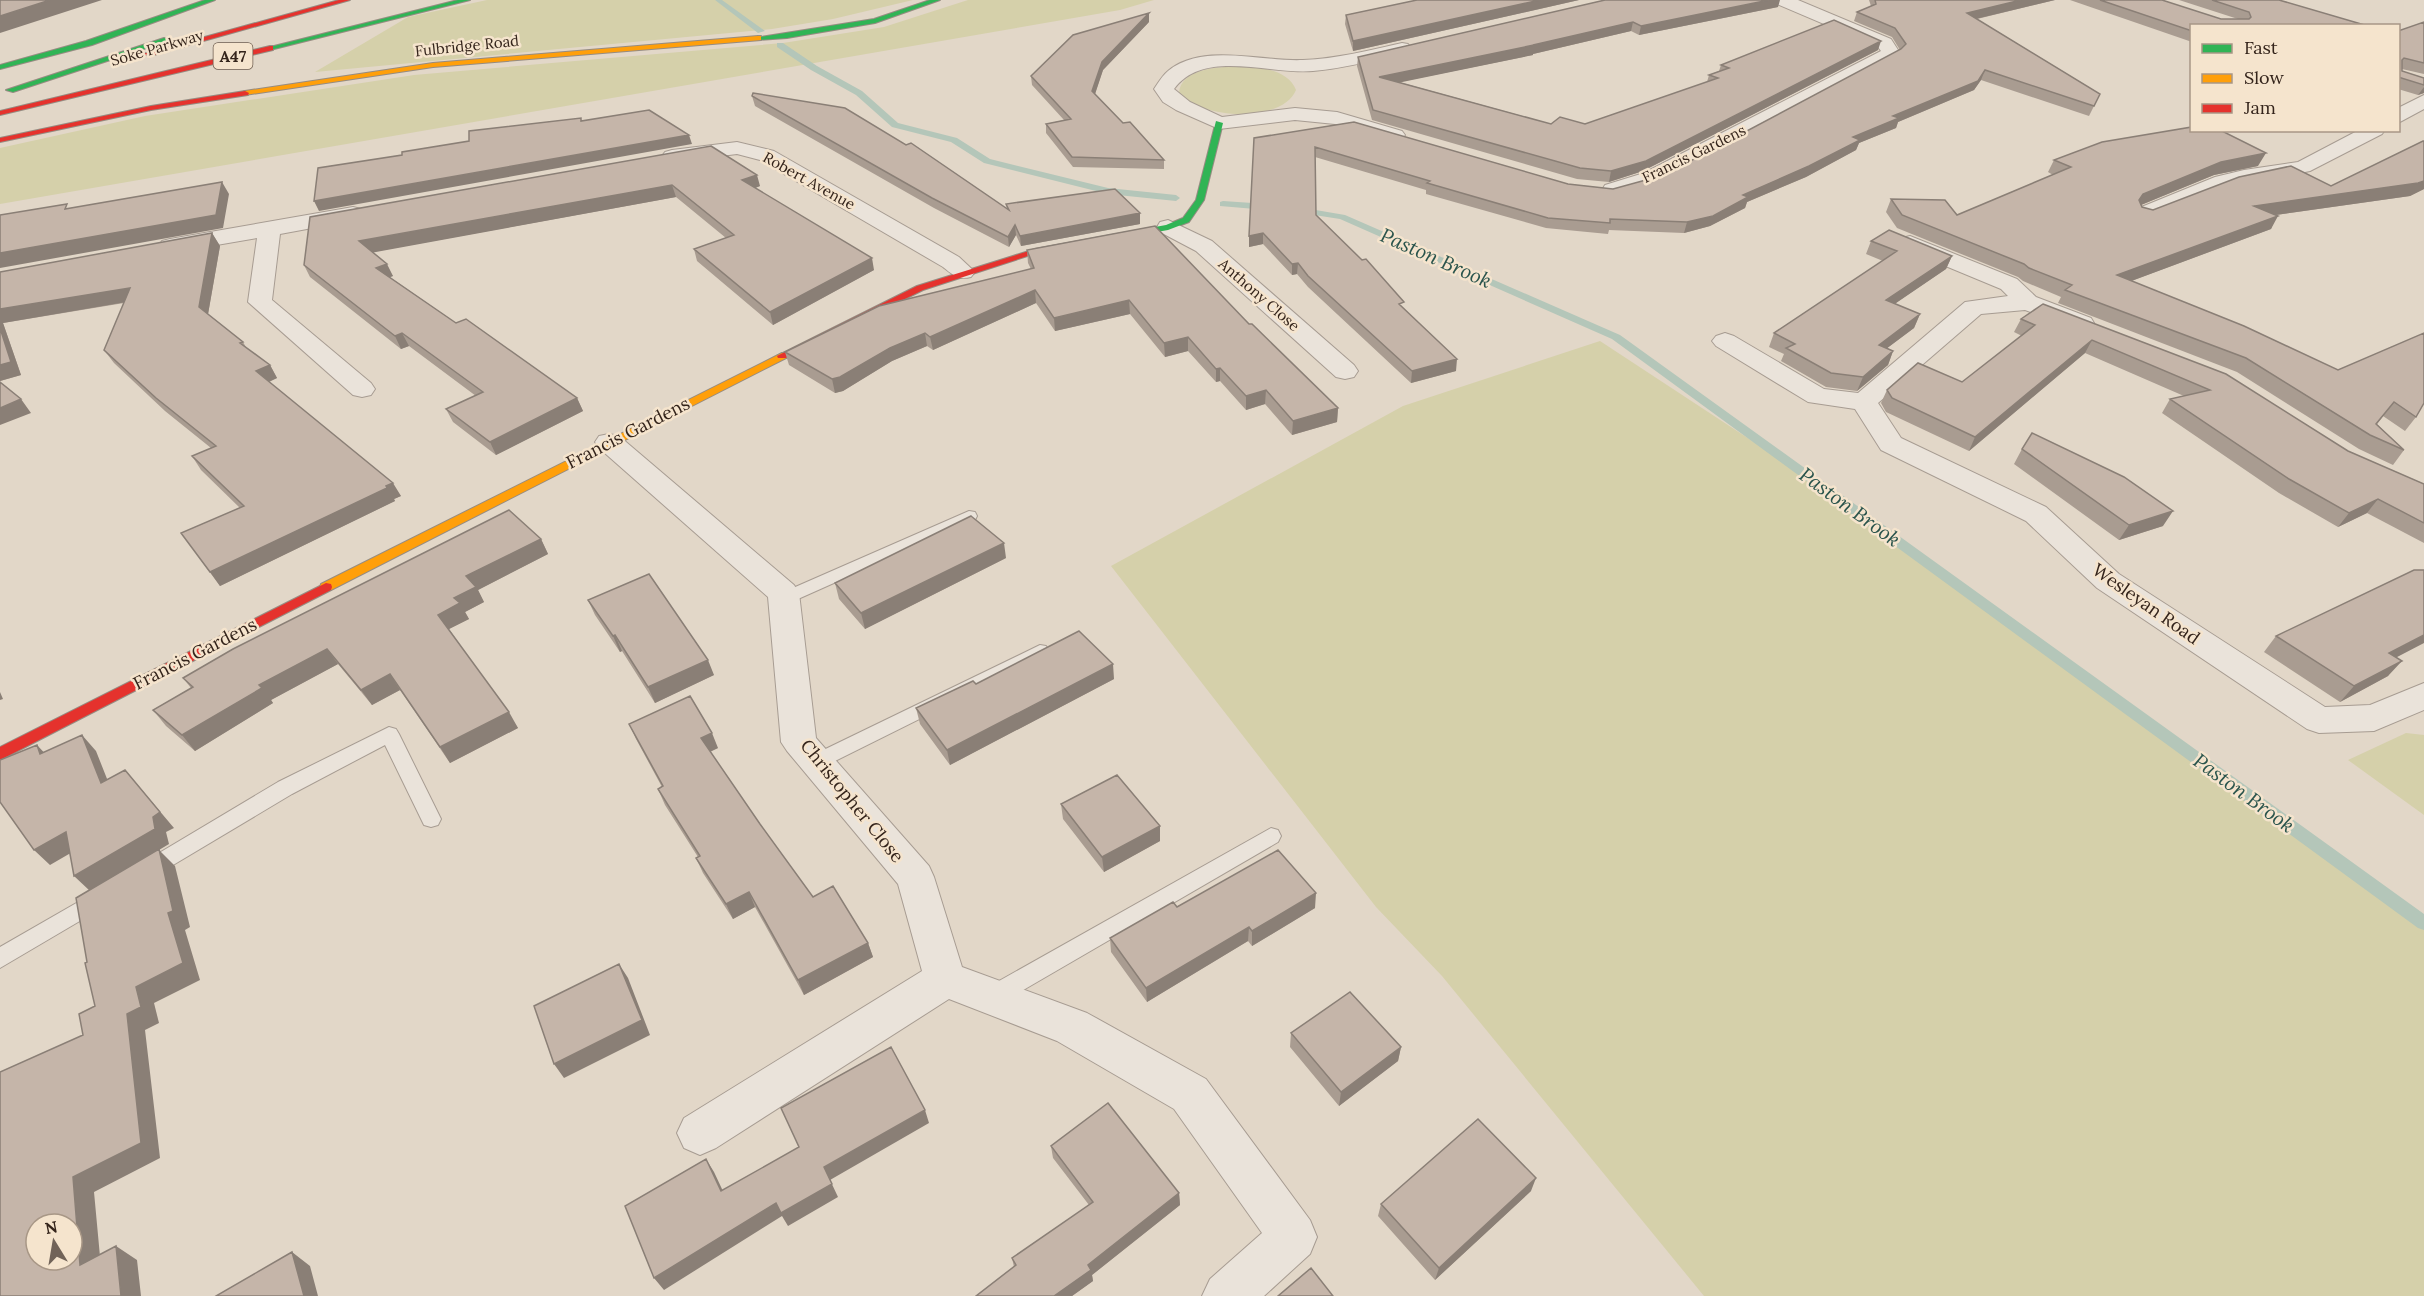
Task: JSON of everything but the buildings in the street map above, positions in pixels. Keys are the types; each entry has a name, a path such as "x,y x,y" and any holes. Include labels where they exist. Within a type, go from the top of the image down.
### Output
{"main road":[{"path":"0,67 89,43 212,0"},
{"name":"A47","path":"0,94 292,0"},
{"name":"A47","path":"0,113 467,0"},
{"name":"Fulbridge Road","path":"0,140 162,106 433,65 787,36 875,21 937,0"},
{"name":"Soke Parkway","path":"0,94 352,5"},
{"name":"Soke Parkway","path":"0,109 352,5"},
{"name":"Francis Gardens","path":"0,754 609,442 920,288 1027,254 1168,227 1186,220 1200,200 1219,123"}],"street":[{"name":"Francis Gardens","path":"1599,190 1610,191 1652,178 1891,53 1885,43 1784,0"},
{"path":"1810,10 1839,3"},
{"path":"1416,141 1337,118 1295,114 1219,123 1170,98 1164,88 1169,78 1181,70 1218,61 1299,66 1340,62 1419,44"},
{"path":"2400,116 2424,101"},
{"path":"2145,214 2223,182 2303,166 2371,132"},
{"name":"Robert Avenue","path":"652,160 698,151 737,148 767,155 951,262 963,273"},
{"path":"152,250 373,210"},
{"name":"Anthony Close","path":"1168,227 1204,246 1345,371"},
{"path":"269,229 260,302 362,389"},
{"path":"1888,234 2009,284 2027,302 2105,332"},
{"path":"1725,341 1817,396 1864,402 1974,307 2027,302"},
{"name":"Wesleyan Road","path":"1864,402 1891,444 2036,514 2108,581 2319,720 2374,718 2424,696"},
{"path":"609,442 783,593 783,599"},
{"name":"Christopher Close","path":"783,599 799,742 915,877 945,980"},
{"path":"700,1133 945,980 1072,1027 1190,1094 1293,1237 1227,1296"}],"lane":[{"path":"783,599 969,516"},
{"path":"816,762 1058,642"},
{"path":"132,879 285,789 389,734 431,819"},
{"path":"992,997 1271,837"},
{"path":"0,958 112,892"}],"shaded area":[{"path":"487,0 913,0 833,19 772,29 315,72 408,17"},
{"path":"968,0 1154,0 1120,10 0,204 0,148 145,116 414,75 783,43 884,27"},
{"path":"1233,66 1260,68 1278,73 1292,82 1296,90 1288,101 1275,108 1258,113 1240,114 1204,108 1189,102 1179,93 1181,85 1192,74"},
{"path":"1600,341 1856,509 2424,916 2424,1296 1704,1296 1442,976 1376,907 1111,566 1403,406"},
{"path":"2406,733 2424,735 2424,815 2348,760"}],"waterway":[{"name":"Paston Brook","path":"718,0 761,31"},
{"name":"Paston Brook","path":"780,45 814,68 859,93 895,125 954,140 987,161 1108,191 1176,198"},
{"name":"Paston Brook","path":"1223,204 1267,207"},
{"name":"Paston Brook","path":"1298,210 1342,217 1616,337 2424,923"}],"traffic: fast":[{"path":"0,67 89,43 212,0"},
{"path":"270,48 467,0"},
{"path":"758,38 787,36 875,21 937,0"},
{"path":"10,90 167,40"},
{"path":"1035,252 1168,227 1186,220 1200,200 1219,123"}],"traffic: slow":[{"path":"245,93 433,65 758,38"},
{"path":"326,587 782,356"}],"traffic: jam":[{"path":"147,54 347,0"},
{"path":"0,113 270,48"},
{"path":"0,140 151,108 245,93"},
{"path":"782,356 920,288 1035,252"},
{"path":"0,754 326,587"}]}
